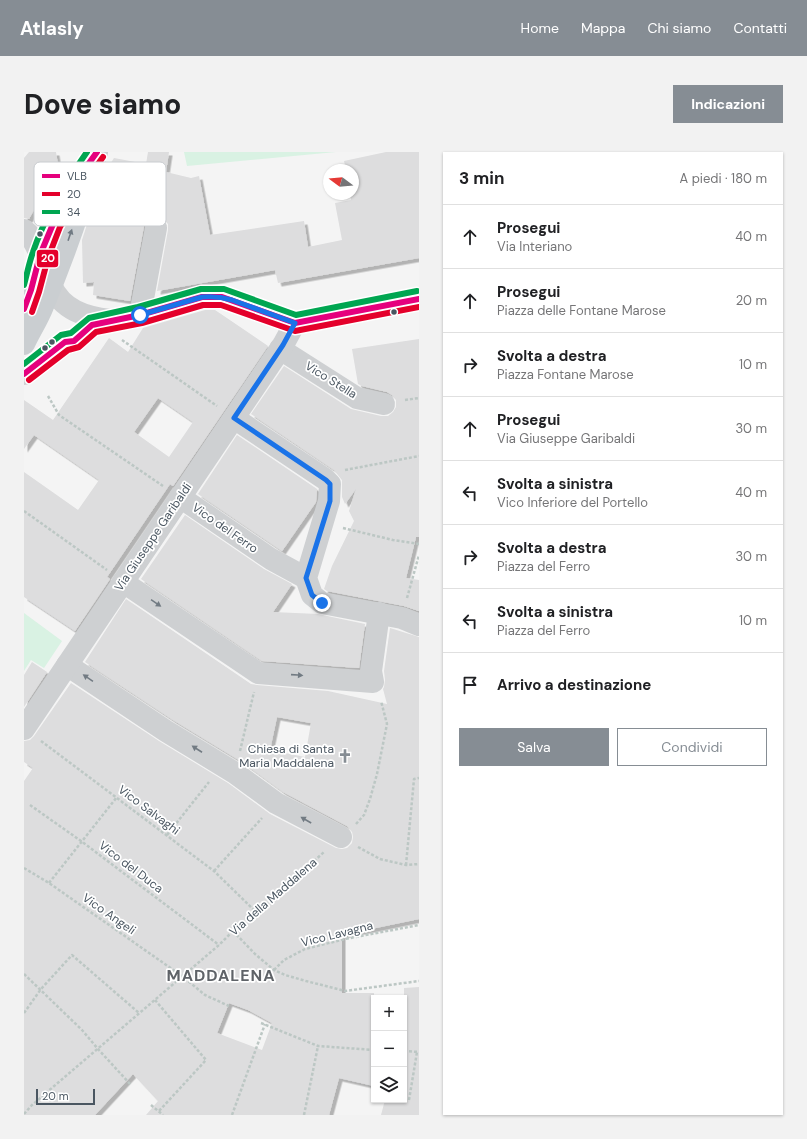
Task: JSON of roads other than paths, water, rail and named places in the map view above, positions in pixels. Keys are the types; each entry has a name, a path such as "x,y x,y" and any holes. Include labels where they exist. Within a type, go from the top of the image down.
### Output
{"main road":[{"path":"90,162 97,152 94,162"},
{"path":"24,344 43,307 33,293 40,255 52,226"},
{"path":"33,293 68,226"}],"street":[{"path":"140,315 156,228"},
{"path":"24,230 30,234 40,255"},
{"path":"33,293 60,300 75,312 95,318 117,329"},
{"path":"36,384 66,342 74,341 92,325 117,329 140,315 202,297 222,297 295,323 419,299"},
{"name":"Via Giuseppe Garibaldi","path":"30,733 67,665 74,640 123,582 282,347 295,323"},
{"name":"Vico Stella","path":"282,347 357,398 384,404"},
{"path":"234,418 328,482 330,501 306,578 312,595 322,603 379,613 411,621"},
{"name":"Vico del Ferro","path":"180,497 271,559 306,578"},
{"path":"123,582 258,672 374,682 371,671 379,613"},
{"path":"67,665 276,803 341,837"}],"place":[{"name":"Chiesa di Santa Maria Maddalena","path":"345,756"}],"district":[{"name":"MADDALENA","path":"221,975"}]}
